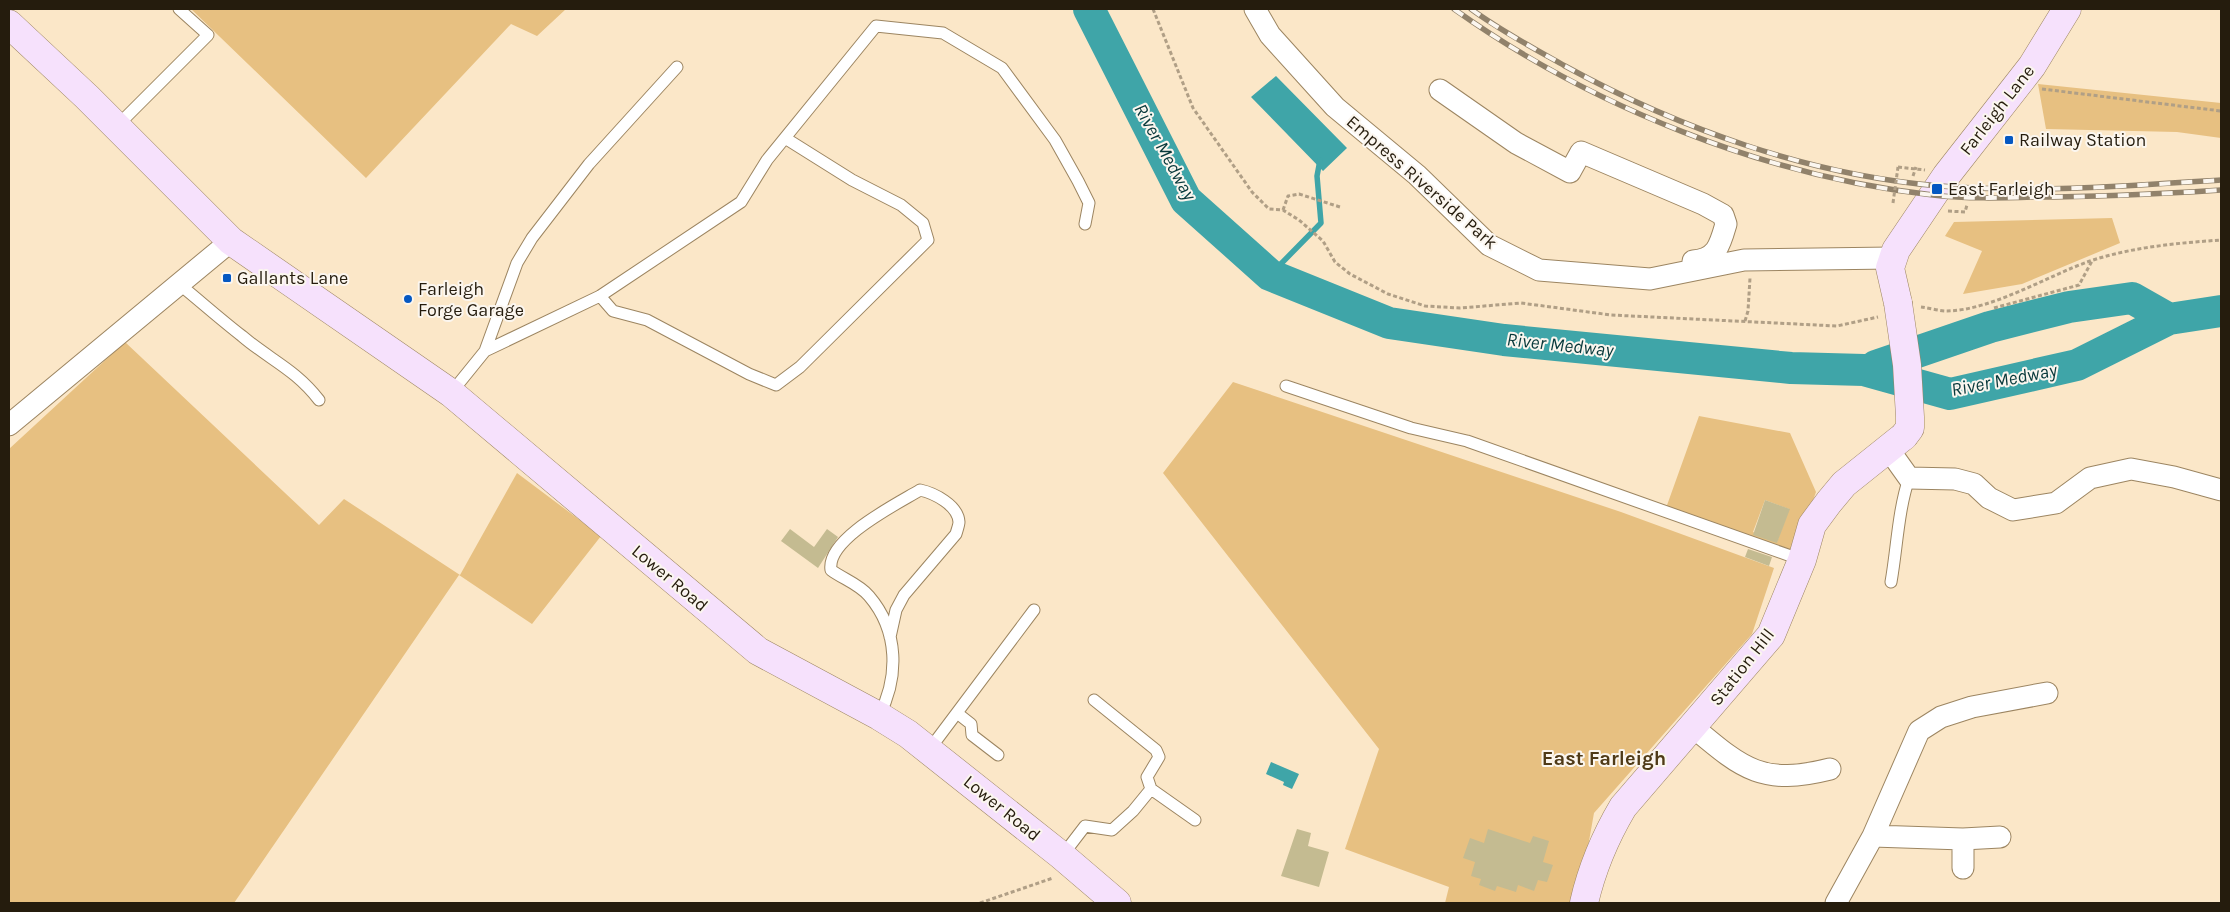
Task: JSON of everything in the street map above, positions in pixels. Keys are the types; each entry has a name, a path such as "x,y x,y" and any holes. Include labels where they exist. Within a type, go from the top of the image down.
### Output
{"main road":[{"name":"Farleigh Lane","path":"1892,258 1946,176 2032,66 2067,9"},
{"name":"Lower Road","path":"9,24 87,97 115,128 231,241 451,393 758,651 880,716 929,750 1117,903"},
{"path":"1892,258 1890,268 1907,365 1910,417 1910,428 1896,443"},
{"name":"Station Hill","path":"1584,903 1592,869 1606,836 1623,808 1771,635 1802,560 1812,525 1828,502 1844,484 1896,443"}],"street":[{"name":"Empress Riverside Park","path":"1255,9 1270,35 1335,107 1417,175 1489,245 1540,270 1650,279 1744,260 1892,258"},
{"path":"1440,90 1516,143 1570,172 1581,152 1703,204 1723,215 1726,224 1715,252 1705,260 1651,264 1650,279"},
{"path":"9,425 231,241"},
{"path":"1896,443 1909,478 1955,480 1974,484 1989,498 2013,510 2056,503 2090,478 2130,469 2174,476 2221,490"},
{"path":"1836,903 1874,836 1919,731 1941,717 1972,707 2047,693"},
{"path":"1693,727 1728,756 1757,773 1782,776 1804,784 1830,769"},
{"path":"1874,836 1963,839 2000,837"},
{"path":"1963,839 1963,868"}],"lane":[{"path":"115,128 208,35 179,9"},
{"path":"485,351 600,296 740,202 767,160 876,26 943,33 1002,68 1055,140 1078,181 1089,203 1085,224"},
{"path":"451,393 485,351 517,263 532,238 589,164 678,67"},
{"path":"600,296 613,311 648,320 749,374 776,385 800,367 928,240 924,223 901,205 852,180 785,138"},
{"path":"179,284 242,337 291,369 306,383 319,400"},
{"path":"1286,386 1411,428 1467,441 1802,560"},
{"path":"1891,582 1900,528 1901,502 1909,478"},
{"path":"880,716 894,676 890,637 883,619 869,595 831,570 830,563 835,552 857,528 920,490 934,493 953,510 959,521 956,534 904,595 896,610 890,637"},
{"path":"929,750 1034,610"},
{"path":"1094,700 1156,750 1159,757 1147,778 1151,789 1195,820"},
{"path":"956,713 972,724 972,735 998,755"},
{"path":"1070,863 1085,826 1112,830 1133,812 1151,789"}],"path":[{"path":"1152,9 1193,108 1252,192 1269,209 1282,210 1299,220 1323,241 1335,262 1350,274 1388,294 1425,306 1460,308 1521,303 1603,314 1837,326 1897,308 1947,311 1975,306 2025,289 2092,260 2135,250 2221,240"},
{"path":"2016,87 2221,111"},
{"path":"1893,203 1898,167 1916,167 1913,176"},
{"path":"1282,210 1288,196 1299,194 1340,207"},
{"path":"1956,212 1965,212 1967,204"},
{"path":"1745,321 1748,311 1752,260"},
{"path":"1994,308 2079,285 2092,260"},
{"path":"980,903 1070,863"}],"shaded area":[{"path":"191,9 566,9 537,36 511,24 366,178"},
{"path":"2038,84 2221,103 2221,138 2177,132 2046,129"},
{"path":"2112,218 2120,243 2022,284 1963,294 1982,251 1945,236 1954,222"},
{"path":"125,342 319,525 344,499 460,575 517,473 601,536 532,624 459,575 234,903 9,903 9,449"},
{"path":"1233,382 1621,512 1774,568 1752,634 1594,813 1578,903 1445,903 1449,887 1345,849 1379,749 1163,473"},
{"path":"1699,416 1790,433 1816,492 1795,551 1666,508","holes":["1765,500 1789,509 1777,542 1753,532"]}],"water":[{"path":"1276,76 1347,148 1323,171 1251,97"},
{"path":"1271,762 1299,774 1292,789 1283,785 1284,782 1266,774"}],"building":[{"path":"1765,500 1790,509 1777,543 1753,535"},
{"path":"790,529 814,547 827,529 838,537 818,568 781,541"},
{"path":"1748,549 1772,557 1769,566 1745,557"},
{"path":"1297,829 1311,833 1308,846 1329,852 1319,887 1281,876"},
{"path":"1488,829 1530,843 1533,836 1549,841 1543,862 1553,865 1547,882 1538,880 1534,891 1518,885 1516,892 1497,886 1495,891 1479,885 1481,879 1471,876 1475,862 1463,858 1470,838 1484,843"}],"waterway":[{"name":"River Medway","path":"1089,9 1186,200 1270,275 1389,323 1504,340 1791,368 1864,370 1950,394 2077,365 2169,319 2221,311"},
{"path":"1270,275 1321,223 1317,176 1320,160"},
{"name":"River Medway","path":"1876,366 1990,327 2069,307 2132,298 2169,319"}],"railway":[{"path":"1454,9 1507,44 1563,76 1622,106 1682,132 1744,154 1807,172 1870,186 1958,197 2105,196 2221,190"},
{"path":"1471,9 1505,32 1565,66 1654,110 1746,146 1842,171 1940,186 2010,189 2080,188 2221,180"}],"place":[{"name":"Railway Station","path":"2009,140"},
{"name":"East Farleigh","path":"1937,189"},
{"name":"Gallants Lane","path":"227,278"},
{"name":"Farleigh Forge Garage","path":"408,299"}],"district":[{"name":"East Farleigh","path":"1604,758"}]}
